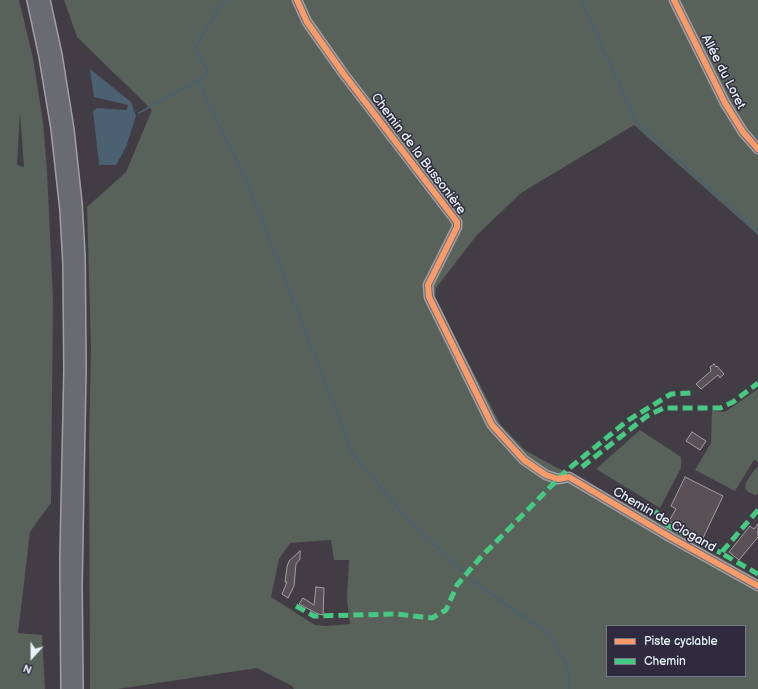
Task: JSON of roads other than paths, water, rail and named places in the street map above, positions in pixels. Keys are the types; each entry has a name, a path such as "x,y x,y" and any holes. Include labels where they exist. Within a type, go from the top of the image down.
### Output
{"highway":[{"path":"33,0 57,128 66,210 69,264 70,370 66,574 67,689"},
{"path":"44,0 66,115 73,172 78,250 80,344 76,584 77,689"}],"street":[{"name":"Chemin de la Bussonière","path":"297,0 307,22 343,73 457,222 457,227 428,285 429,297 492,424 524,460 546,475 558,479"},
{"name":"Allée du Loret","path":"674,0 725,104 743,132 758,149"},
{"name":"Chemin de Clogand","path":"558,479 569,477 670,537 758,586"}],"water":[{"path":"90,69 131,102 136,116 126,147 116,165 99,165 93,111 97,108 127,110 128,105 94,97"}],"waterway":[{"path":"139,113 204,77 207,70 195,48 218,9 226,0"},
{"path":"581,0 637,123 758,232"},
{"path":"197,80 246,179 353,454 403,514 462,571"},
{"path":"470,579 549,634 569,670 569,689"}]}
